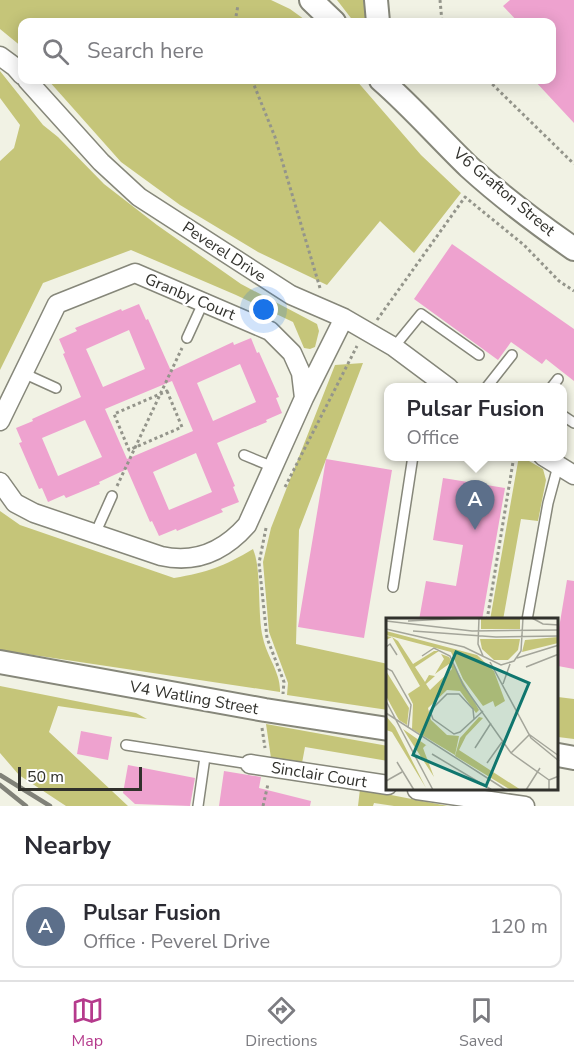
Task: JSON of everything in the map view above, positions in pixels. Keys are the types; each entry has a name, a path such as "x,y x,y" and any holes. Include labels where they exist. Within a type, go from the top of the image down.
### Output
{"street":[{"path":"311,0 330,18"},
{"path":"376,0 378,18"},
{"path":"0,56 18,70"},
{"name":"Peverel Drive","path":"31,84 100,162 140,197 291,296 337,315 394,347 432,382"},
{"name":"V6 Grafton Street","path":"385,84 494,188 574,249"},
{"name":"V6 Grafton Street","path":"402,84 411,107"},
{"name":"Granby Court","path":"0,421 57,304 135,273 270,331 292,353 301,373 304,398"},
{"path":"0,482 15,503 34,513 160,556 176,560 214,552 235,539 248,525 304,398 337,315"},
{"name":"V4 Watling Street","path":"0,662 265,710 386,729"},
{"path":"559,755 574,758"},
{"name":"Sinclair Court","path":"263,766 386,785"},
{"path":"427,791 493,804 525,806"}],"lane":[{"path":"187,338 203,303"},
{"path":"394,347 421,314 479,355"},
{"path":"489,383 512,355"},
{"path":"24,373 56,387"},
{"path":"554,383 558,379"},
{"path":"244,455 273,467"},
{"path":"393,587 412,461"},
{"path":"527,618 548,503 559,466"},
{"path":"95,534 112,496"},
{"path":"126,745 263,766"},
{"path":"198,806 205,757"}],"path":[{"path":"440,0 442,18"},
{"path":"236,18 238,5"},
{"path":"254,84 275,137 308,245 316,280 337,315"},
{"path":"492,84 574,164"},
{"path":"283,490 366,332 465,197 524,245 559,281 574,291"},
{"path":"112,496 187,338"},
{"path":"167,392 182,427 136,447 129,450 114,414 167,392"},
{"path":"487,618 513,461"},
{"path":"263,806 262,729 267,695 283,697 284,682 267,638 259,563 267,521"}],"shaded area":[{"path":"0,0 271,0 302,18 18,18 18,44 0,29"},
{"path":"337,0 367,0 369,18 351,18"},
{"path":"0,71 43,125 58,137 104,184 157,225 241,284 317,324 319,331 315,347 304,348 293,322 131,250 43,283 0,370 0,161 14,148 20,125 0,98"},
{"path":"52,84 359,84 421,155 461,193 414,253 380,221 327,285 258,252 180,205 121,162"},
{"path":"363,363 299,530 296,644 386,664 386,710 287,695 288,683 269,632 263,562 271,528 335,365"},
{"path":"518,461 529,461 543,469 546,480 538,521 521,519 503,618 490,618"},
{"path":"0,511 20,525 174,578 215,568 253,549 258,568 261,628 267,652 278,678 280,692 0,650"},
{"path":"0,686 136,713 147,719 58,706 49,732 128,806 66,806 19,775 0,753"},
{"path":"559,697 574,699 574,739 559,737"},
{"path":"266,724 386,746 386,761 305,747 302,763 271,758"},
{"path":"360,789 448,806 394,806 374,803 373,806 358,806"}],"building":[{"path":"510,0 574,0 574,123 538,84 556,84 556,18 514,18 503,6"},
{"path":"452,244 574,329 574,381 546,359 542,364 511,342 498,360 414,299"},
{"path":"139,304 171,371 233,342 234,345 251,338 279,397 276,398 282,413 266,420 267,422 217,443 235,486 233,487 239,502 221,509 223,512 159,536 152,521 150,522 127,469 99,482 100,484 66,498 64,495 48,502 42,488 39,489 19,443 22,442 16,428 81,397 59,339 77,331 75,328 121,309 122,311","holes":["129,330 145,369 103,387 86,349","240,364 256,402 213,421 197,383","172,381 193,431 127,459 105,409","85,420 102,457 58,476 42,438","196,453 212,492 169,510 153,472"]},
{"path":"326,459 392,470 364,638 298,627"},
{"path":"443,478 505,488 482,618 419,618 426,581 456,586 463,545 433,540"},
{"path":"567,580 574,581 574,669 559,666 559,628"},
{"path":"81,731 112,737 108,760 77,754"},
{"path":"128,765 195,778 190,806 135,804 123,793"},
{"path":"224,771 261,777 259,788 311,801 310,806 219,806"}],"railway":[{"path":"0,775 50,806"},
{"path":"0,785 26,806"}],"place":[{"name":"Pulsar Fusion","path":"475,530"}]}
